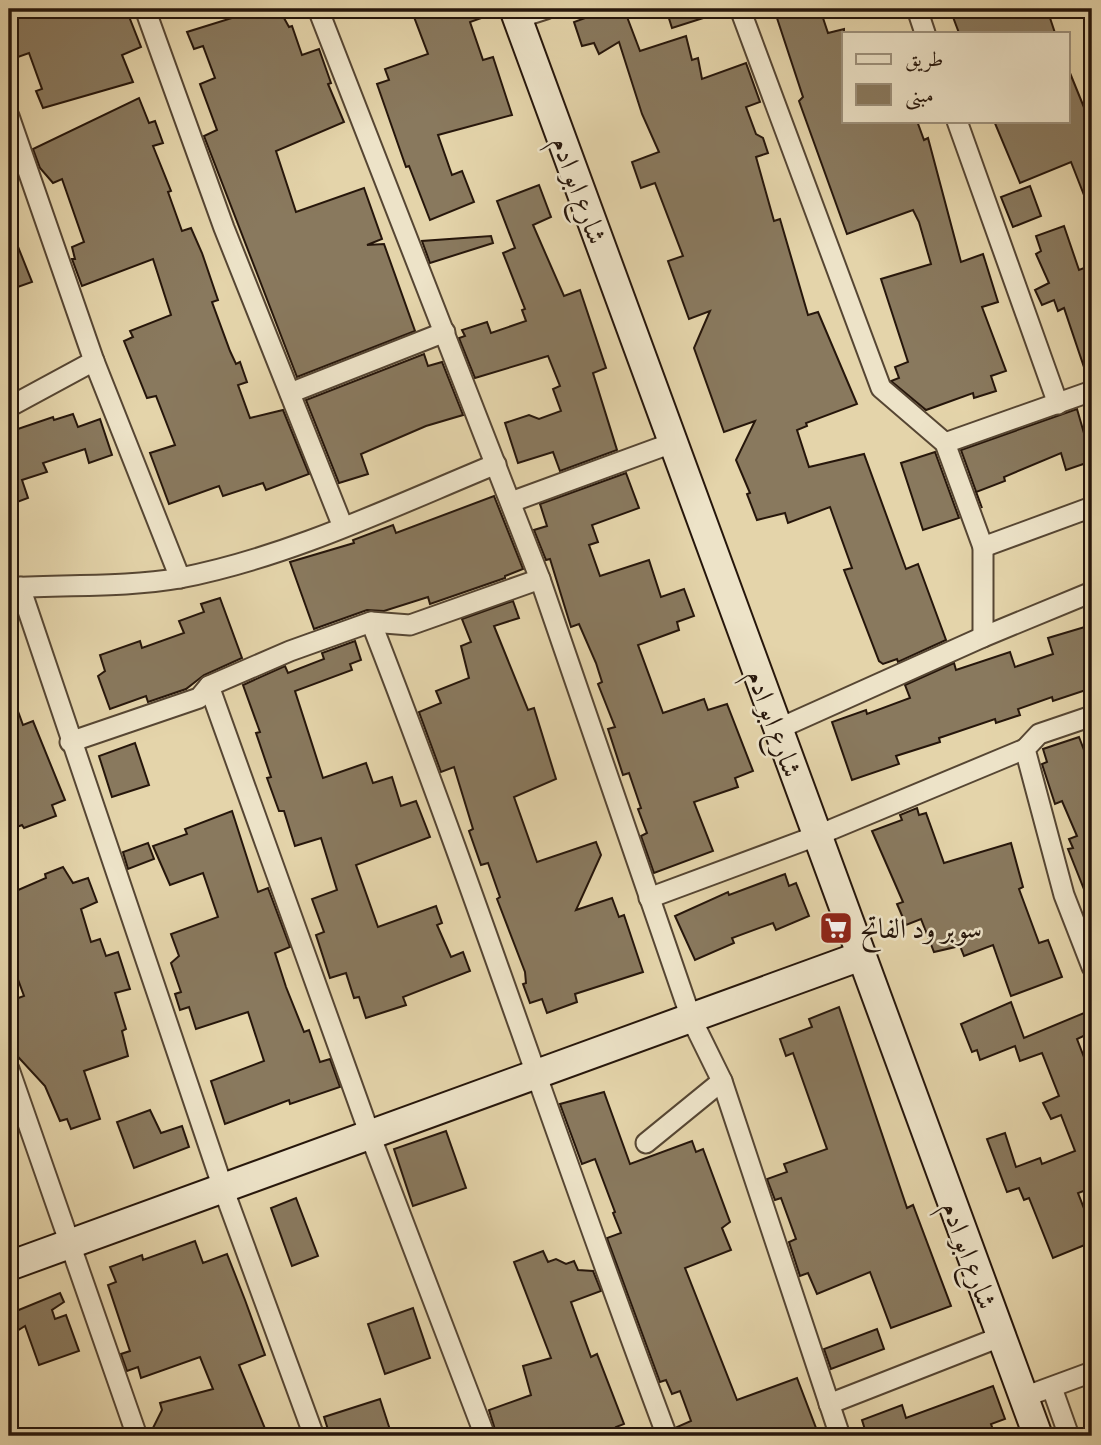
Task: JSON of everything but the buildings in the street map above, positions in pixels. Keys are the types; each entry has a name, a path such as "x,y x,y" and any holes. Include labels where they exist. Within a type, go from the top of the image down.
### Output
{"street":[{"path":"145,9 224,228 343,527"},
{"path":"318,9 540,579 691,1018 722,1081 840,1436"},
{"path":"516,13 546,9"},
{"path":"740,9 881,388 945,443 983,547 983,637"},
{"path":"917,9 925,32"},
{"name":"شارع ابو ادم","path":"516,13 1038,1436"},
{"path":"9,116 94,360 180,578"},
{"path":"957,122 1058,404"},
{"path":"289,393 445,332"},
{"path":"9,407 94,360"},
{"path":"945,443 1092,391"},
{"path":"511,502 672,443"},
{"path":"314,1436 223,1188 70,742 14,588 118,586 180,578 260,556 343,527 496,464"},
{"path":"983,547 1092,507"},
{"path":"70,742 199,698 209,686 290,651 371,622 410,625 540,579"},
{"path":"778,729 983,637 1092,592"},
{"path":"371,622 418,744 667,1436"},
{"path":"209,686 370,1135 485,1436"},
{"path":"649,898 816,836 1025,749 1039,733 1092,716"},
{"path":"1025,749 1063,895 1092,967"},
{"path":"9,1266 861,956"},
{"path":"9,1069 137,1436"},
{"path":"646,1143 722,1081"},
{"path":"829,1404 1000,1337"},
{"path":"1024,1397 1092,1372"},
{"path":"1052,1388 1069,1436"}],"place":[{"name":"سوبر ود الفاتح","path":"836,928"}]}
